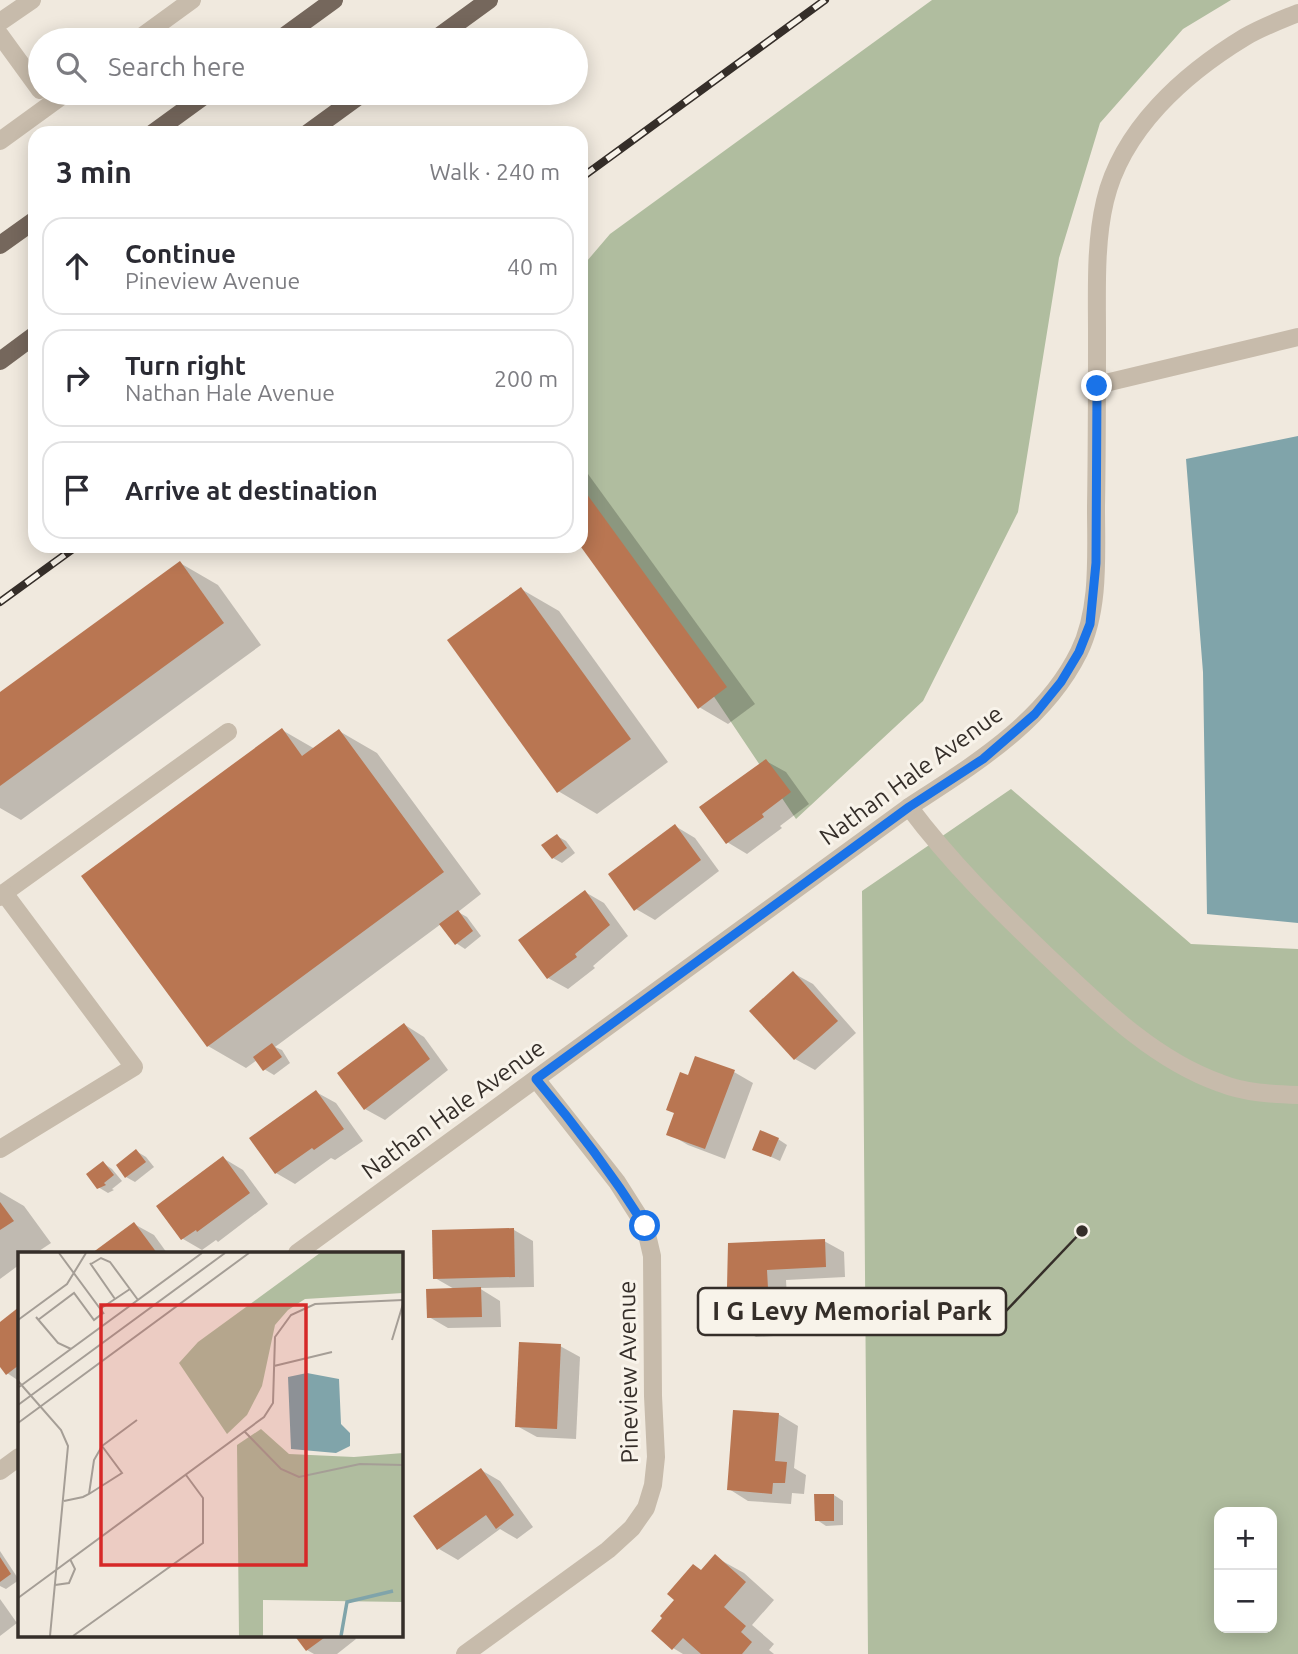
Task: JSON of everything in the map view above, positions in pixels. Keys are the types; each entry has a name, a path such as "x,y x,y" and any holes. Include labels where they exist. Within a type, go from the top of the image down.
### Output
{"main road":[{"path":"296,28 334,0"},
{"path":"450,28 489,0"},
{"path":"163,126 192,105"},
{"path":"318,126 347,105"},
{"path":"0,245 28,225"},
{"path":"0,360 28,340"}],"street":[{"path":"0,22 32,0"},
{"path":"154,28 192,0"},
{"name":"Nathan Hale Avenue","path":"299,1252 909,807 983,759 1035,714 1061,682 1079,652 1090,624 1096,563 1098,262 1105,201 1118,165 1140,128 1167,96 1203,65 1248,36 1298,13"},
{"path":"0,35 6,55 28,78"},
{"path":"0,141 35,105"},
{"path":"1097,386 1298,337"},
{"path":"0,1149 134,1067 2,895 228,732"},
{"path":"909,807 975,887 1071,978 1141,1039 1192,1072 1221,1084 1256,1093 1298,1095"},
{"name":"Pineview Avenue","path":"465,1654 608,1550 632,1528 646,1508 653,1485 656,1457 652,1256 645,1226 617,1182 536,1079"},
{"path":"0,1471 18,1458"}],"green space":[{"path":"932,0 1231,0 1183,29 1100,123 1059,258 1018,512 923,701 796,819 588,508 588,260 610,234"},
{"path":"1011,789 1191,944 1298,949 1298,1654 868,1654 862,891"}],"water":[{"path":"1298,436 1298,923 1207,914 1203,672 1186,459"}],"building":[{"path":"588,496 727,687 698,709 585,553 588,553"},
{"path":"180,561 224,623 0,786 0,692"},
{"path":"521,587 631,739 557,793 447,640"},
{"path":"282,728 302,756 339,729 444,872 207,1047 81,876"},
{"path":"766,759 791,792 762,814 764,817 726,844 699,807"},
{"path":"675,824 701,860 634,911 608,874"},
{"path":"557,834 567,848 552,859 541,845"},
{"path":"585,890 610,925 575,954 577,957 547,979 518,940"},
{"path":"458,910 473,931 455,945 439,924"},
{"path":"793,971 838,1021 794,1060 749,1011"},
{"path":"404,1023 430,1059 364,1110 337,1073"},
{"path":"272,1043 282,1057 263,1071 253,1057"},
{"path":"695,1056 735,1070 705,1149 666,1135 674,1113 666,1110 680,1072 688,1075"},
{"path":"316,1090 344,1129 275,1174 249,1138"},
{"path":"760,1130 779,1138 771,1157 752,1150"},
{"path":"136,1149 146,1162 125,1178 116,1165"},
{"path":"223,1156 250,1193 197,1232 196,1230 181,1240 156,1206"},
{"path":"103,1161 114,1175 104,1183 106,1185 97,1189 86,1174"},
{"path":"0,1202 14,1221 0,1230"},
{"path":"134,1222 156,1252 93,1252"},
{"path":"514,1228 515,1277 433,1279 432,1230"},
{"path":"825,1239 826,1267 767,1270 770,1325 735,1327 733,1287 727,1287 728,1243"},
{"path":"481,1287 482,1317 427,1318 426,1289"},
{"path":"18,1308 18,1366 6,1375 0,1367 0,1322"},
{"path":"519,1342 561,1344 557,1429 515,1427"},
{"path":"733,1410 779,1413 775,1461 787,1462 785,1483 773,1483 772,1494 727,1490"},
{"path":"481,1468 514,1515 496,1529 486,1515 437,1550 413,1516"},
{"path":"814,1494 834,1494 834,1521 815,1521"},
{"path":"715,1554 746,1582 724,1607 746,1626 741,1632 752,1642 742,1654 701,1654 683,1638 672,1650 651,1631 674,1600 667,1594 693,1564 701,1570"},
{"path":"0,1557 11,1574 0,1582"},
{"path":"295,1636 327,1636 306,1651"}],"railway":[{"path":"588,173 825,0"},
{"path":"0,602 67,553"}],"place":[{"name":"I G Levy Memorial Park","path":"1082,1231"}],"route":[{"path":"645,1226 617,1182 536,1079 909,807 983,759 1035,714 1061,682 1079,652 1090,624 1096,563 1097,386"}]}
